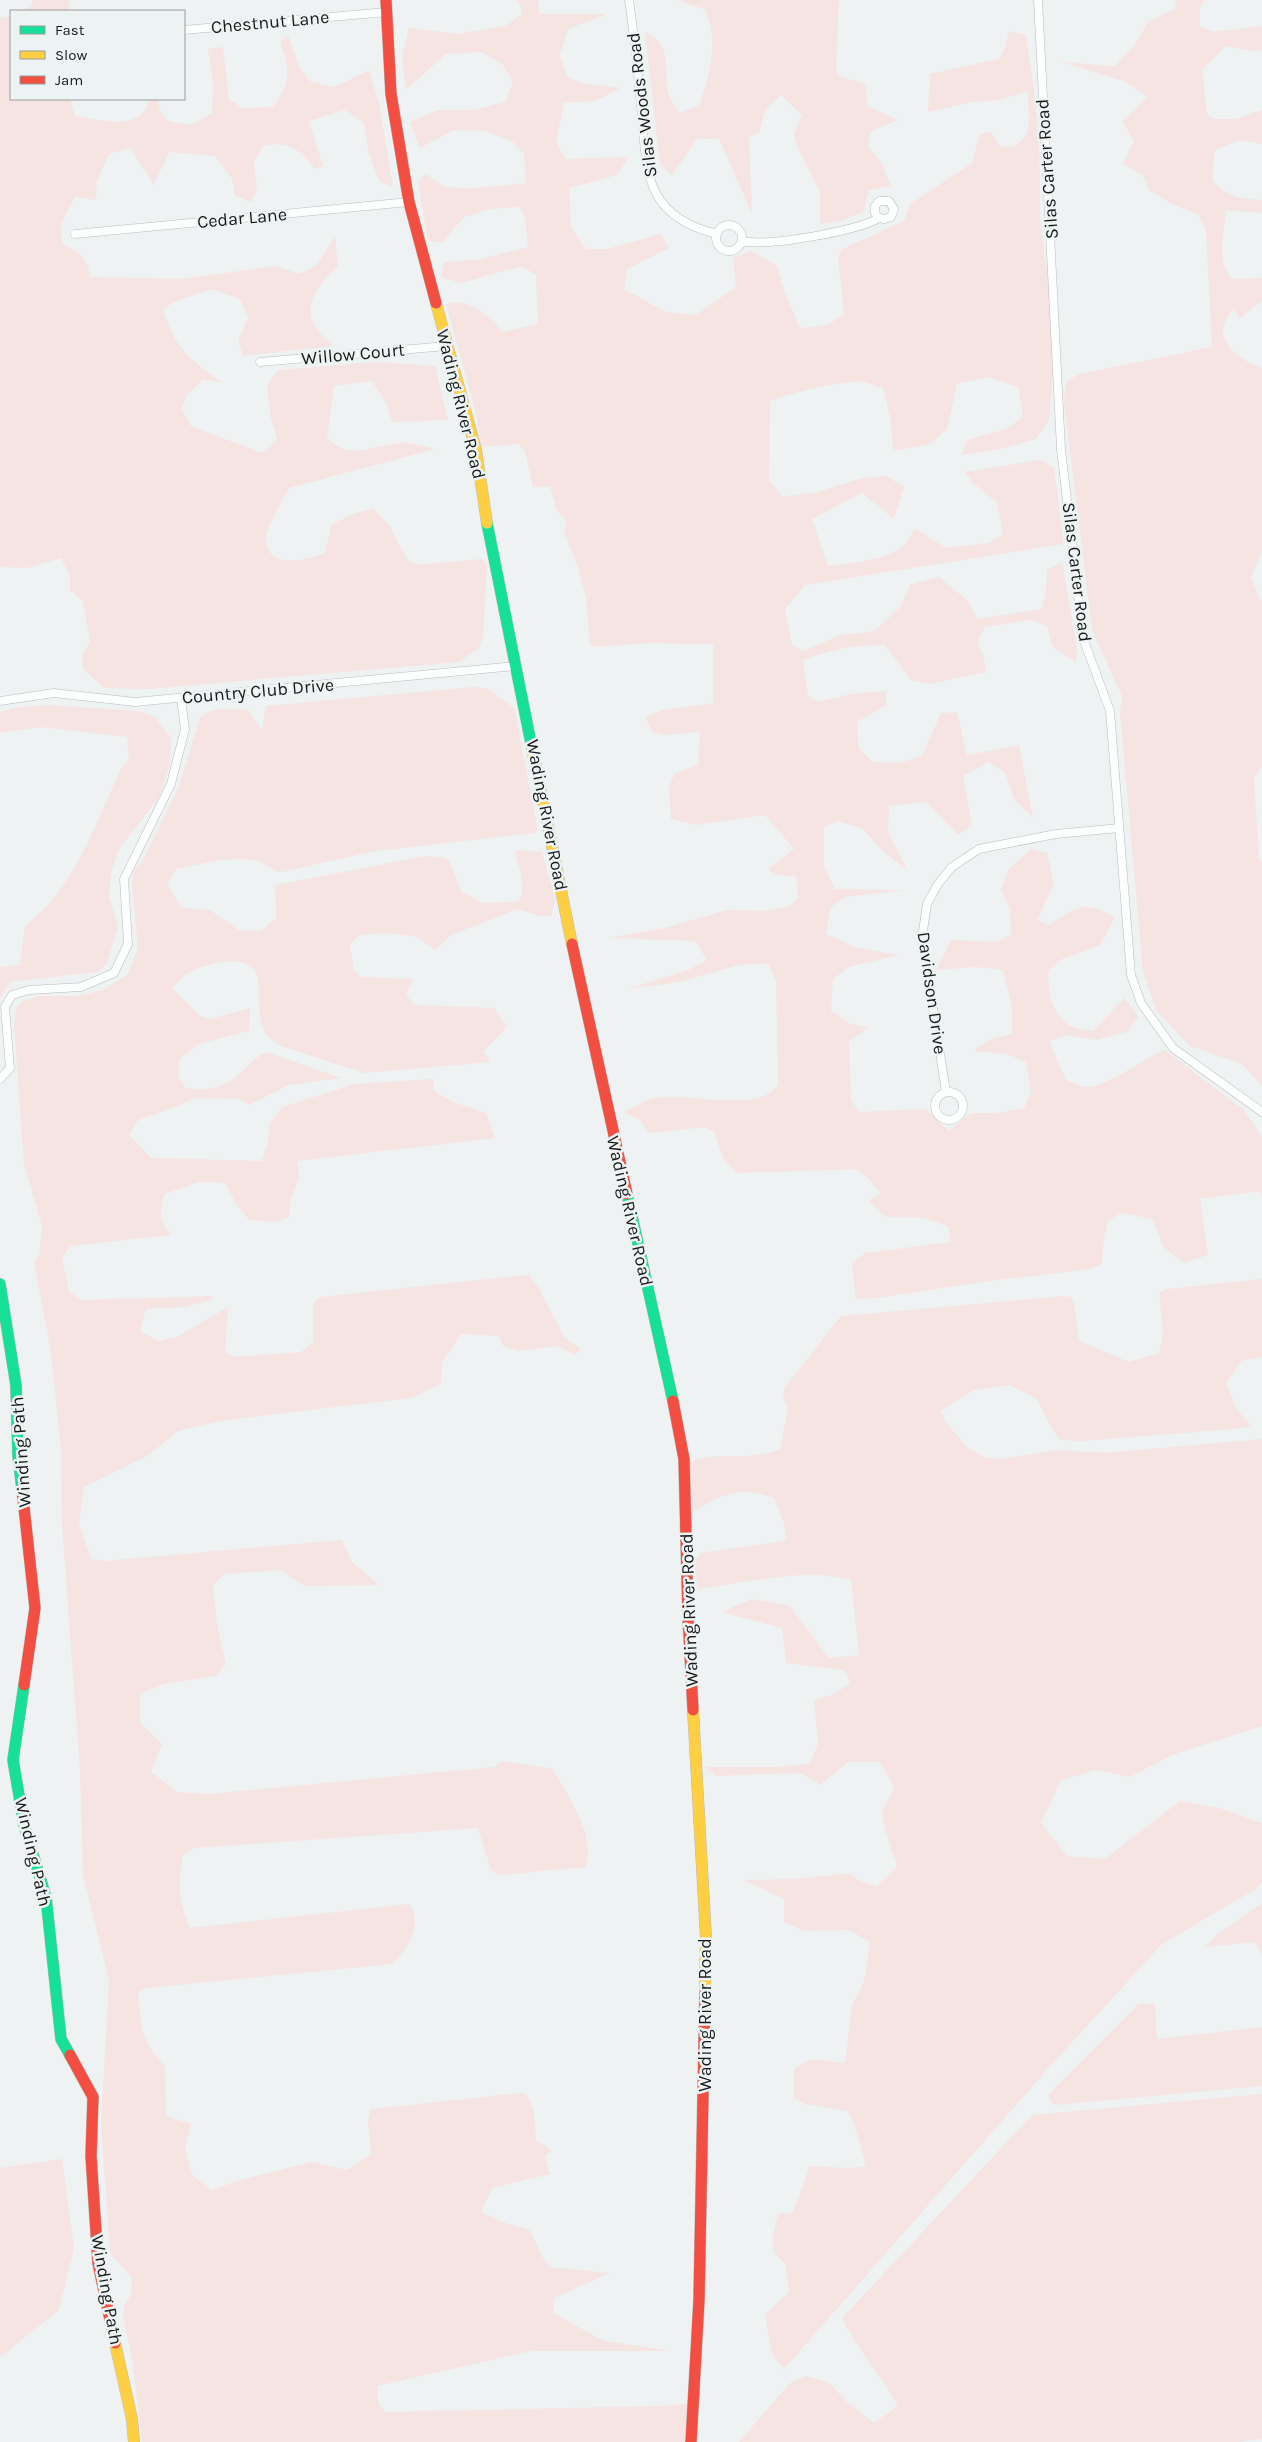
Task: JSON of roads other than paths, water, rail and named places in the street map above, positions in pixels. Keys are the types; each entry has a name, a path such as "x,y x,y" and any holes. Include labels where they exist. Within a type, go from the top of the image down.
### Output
{"main road":[{"name":"Wading River Road","path":"387,6 391,94 409,202 446,346 476,450 490,546 598,1069 664,1354 684,1459 688,1616 706,1938 699,2300 691,2442"},
{"name":"Winding Path","path":"0,1284 15,1376 18,1456 36,1608 13,1760 24,1826 46,1897 61,2039 94,2096 91,2156 98,2263 132,2419 134,2442"}],"street":[{"name":"Silas Woods Road","path":"629,0 644,146 650,184 656,194 677,218 704,231 717,234"},
{"name":"Silas Carter Road","path":"1038,0 1061,449 1083,638 1110,711 1132,975 1141,1003 1173,1048 1262,1112"},
{"name":"Chestnut Lane","path":"185,30 387,6"},
{"name":"Cedar Lane","path":"75,234 409,202"},
{"path":"742,242 771,243 860,227 879,218"},
{"path":"726,226 734,226 741,232 742,242 735,250 726,251 717,243 717,234 726,226"},
{"name":"Willow Court","path":"260,362 446,346"},
{"name":"Country Club Drive","path":"0,701 54,693 135,702 181,699 516,666"},
{"path":"0,1079 10,1068 6,1007 12,994 29,990 81,987 114,973 128,944 124,879 171,784 186,729 181,699"},
{"name":"Davidson Drive","path":"946,1092 922,938 927,904 938,884 952,867 970,853 984,848 1070,832 1119,828"}]}
